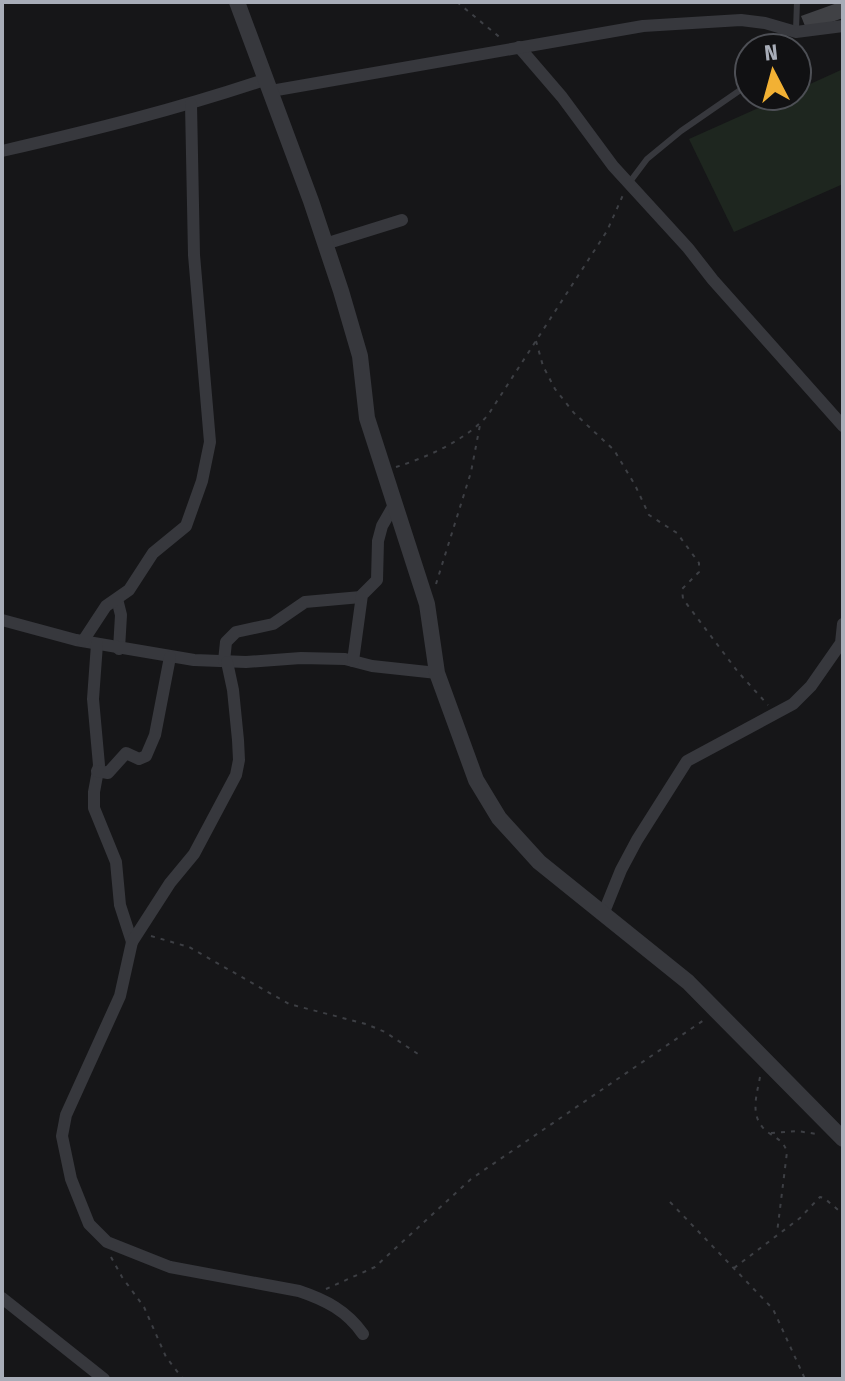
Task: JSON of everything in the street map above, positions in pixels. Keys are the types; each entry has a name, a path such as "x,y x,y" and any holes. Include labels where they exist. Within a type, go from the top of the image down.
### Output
{"street":[{"path":"237,2 325,244 360,356 367,418 427,604 437,673 476,780 499,818 539,862 688,982 842,1137"},
{"path":"2,151 104,129 269,85 643,26 741,20 791,30 843,26"},
{"path":"516,47 629,183 843,426"},
{"path":"83,641 106,606 129,590 153,553 186,526 202,481 210,442 194,255 191,104"},
{"path":"325,244 402,220"},
{"path":"353,661 361,597 377,580 378,541 382,526 394,505"},
{"path":"361,597 305,602 273,624 236,632 226,642 226,662 233,690 238,740 236,775 194,854 170,883 136,936 120,996 72,1097 62,1136 68,1168 89,1224 107,1242 170,1267 313,1296 351,1316 363,1334"},
{"path":"117,599 121,615 119,649"},
{"path":"2,620 119,649 170,657 226,662 301,658 353,661 437,673"},
{"path":"604,912 626,860 687,761 778,713 803,694 841,643 843,624"},
{"path":"97,644 93,699 99,765 94,808 116,862 120,905 136,936"},
{"path":"97,771 108,773 126,753 139,759 146,756 155,735 170,657"},
{"path":"2,1298 104,1379"}],"lane":[{"path":"791,30 797,2"},
{"path":"629,183 647,159 733,95"}],"path":[{"path":"457,2 473,18 516,47"},
{"path":"427,604 441,574 457,522 481,424 607,231 629,183"},
{"path":"536,341 543,366 555,389 574,413 614,450 649,515 677,533 699,563 699,572 682,589 683,599 738,672 778,713"},
{"path":"384,472 437,451 481,424"},
{"path":"136,936 189,947 289,1004 366,1024 385,1032 418,1054"},
{"path":"313,1296 375,1267 471,1179 718,1010"},
{"path":"764,1059 754,1109 762,1127 785,1144 787,1152 777,1233"},
{"path":"770,1133 797,1131 842,1137"},
{"path":"733,1268 800,1218 820,1197 843,1214"},
{"path":"670,1202 773,1309 805,1379"},
{"path":"107,1242 115,1266 144,1307 166,1357 183,1379"}],"shaded area":[{"path":"841,70 843,184 734,232 689,139 749,112 813,112 813,83"}],"building":[{"path":"843,2 843,18 807,31 801,16"}]}
